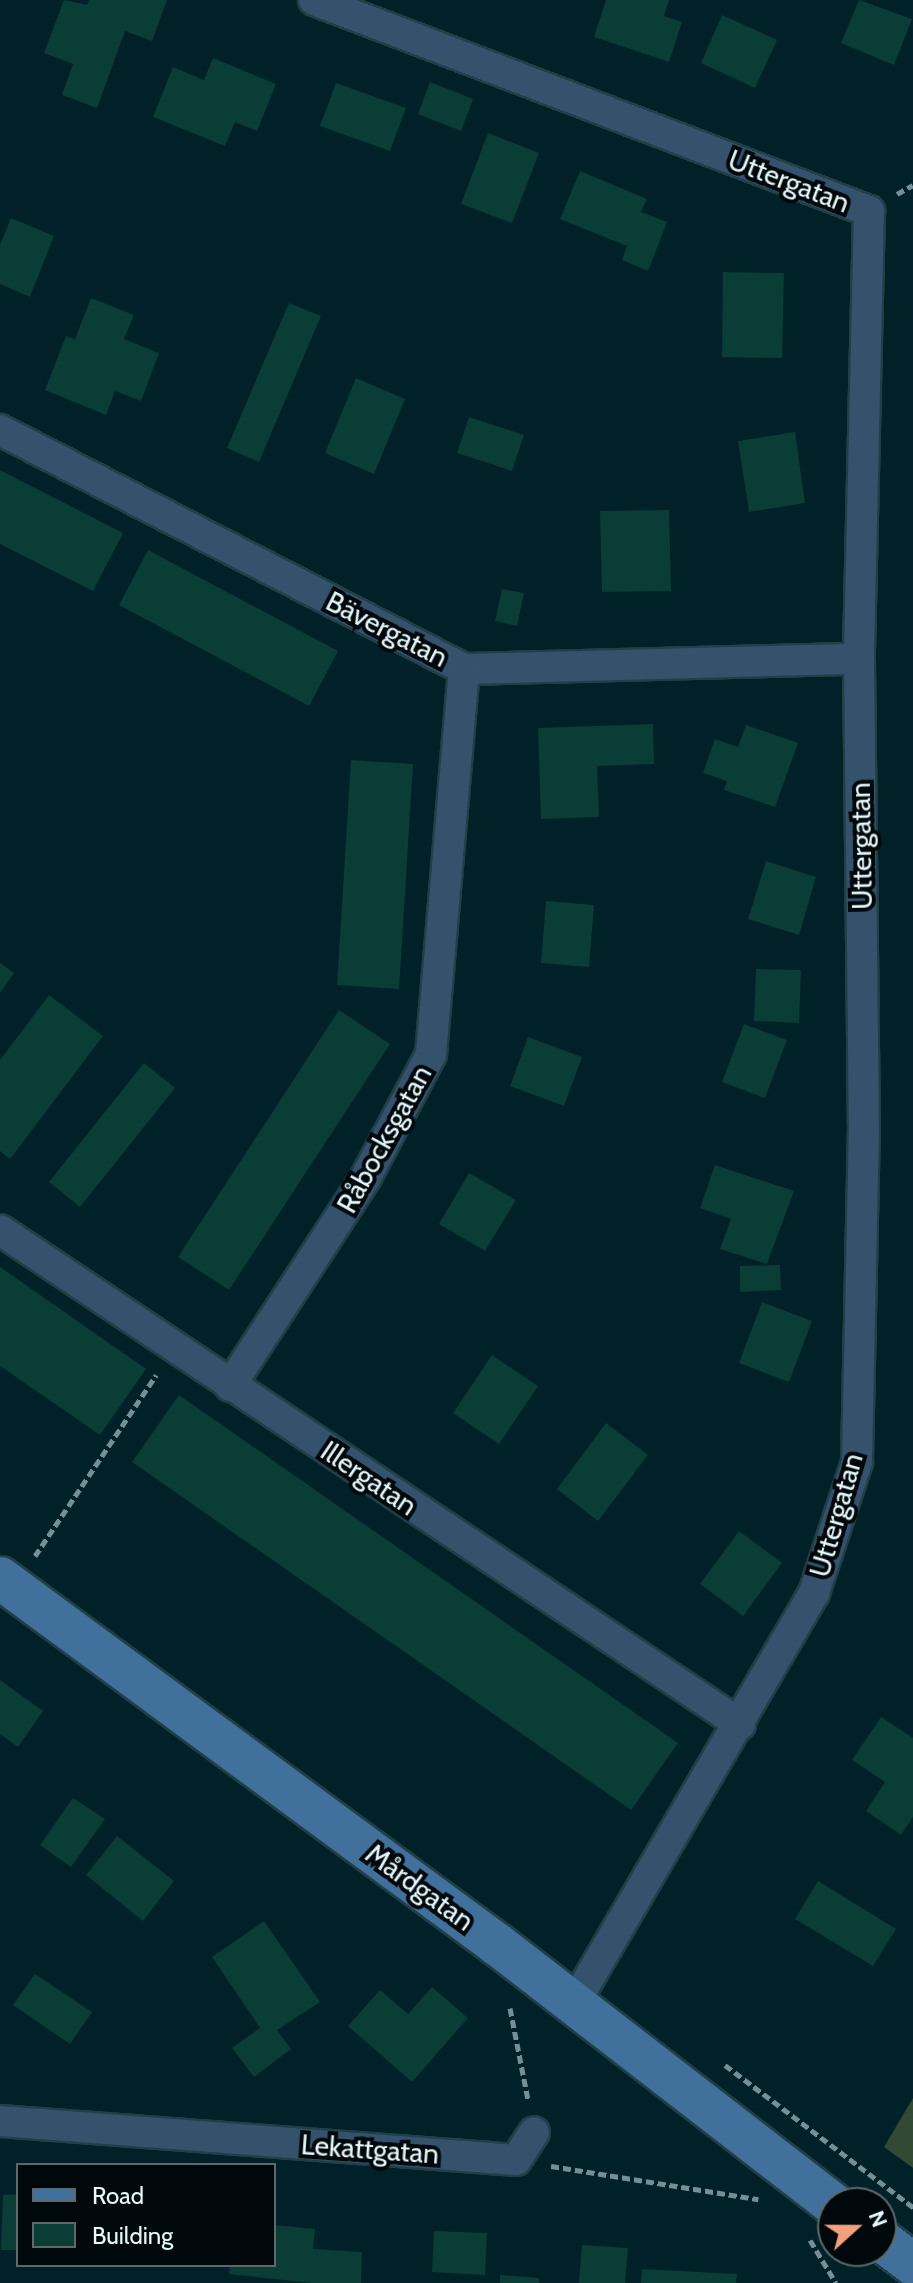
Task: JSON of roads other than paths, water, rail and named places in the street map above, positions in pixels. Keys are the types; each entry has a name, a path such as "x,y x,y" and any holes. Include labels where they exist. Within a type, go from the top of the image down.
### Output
{"street":[{"name":"Uttergatan","path":"314,0 869,211 859,659 864,1126 857,1462 814,1593 574,2003"},
{"name":"Bävergatan","path":"0,430 464,669 859,659"},
{"name":"Råbocksgatan","path":"230,1386 366,1177 431,1054 464,669"},
{"name":"Illergatan","path":"0,1230 740,1724"},
{"name":"Mårdgatan","path":"7,1583 498,1945 817,2192"},
{"name":"Lekattgatan","path":"0,2121 516,2160 534,2132"}]}
